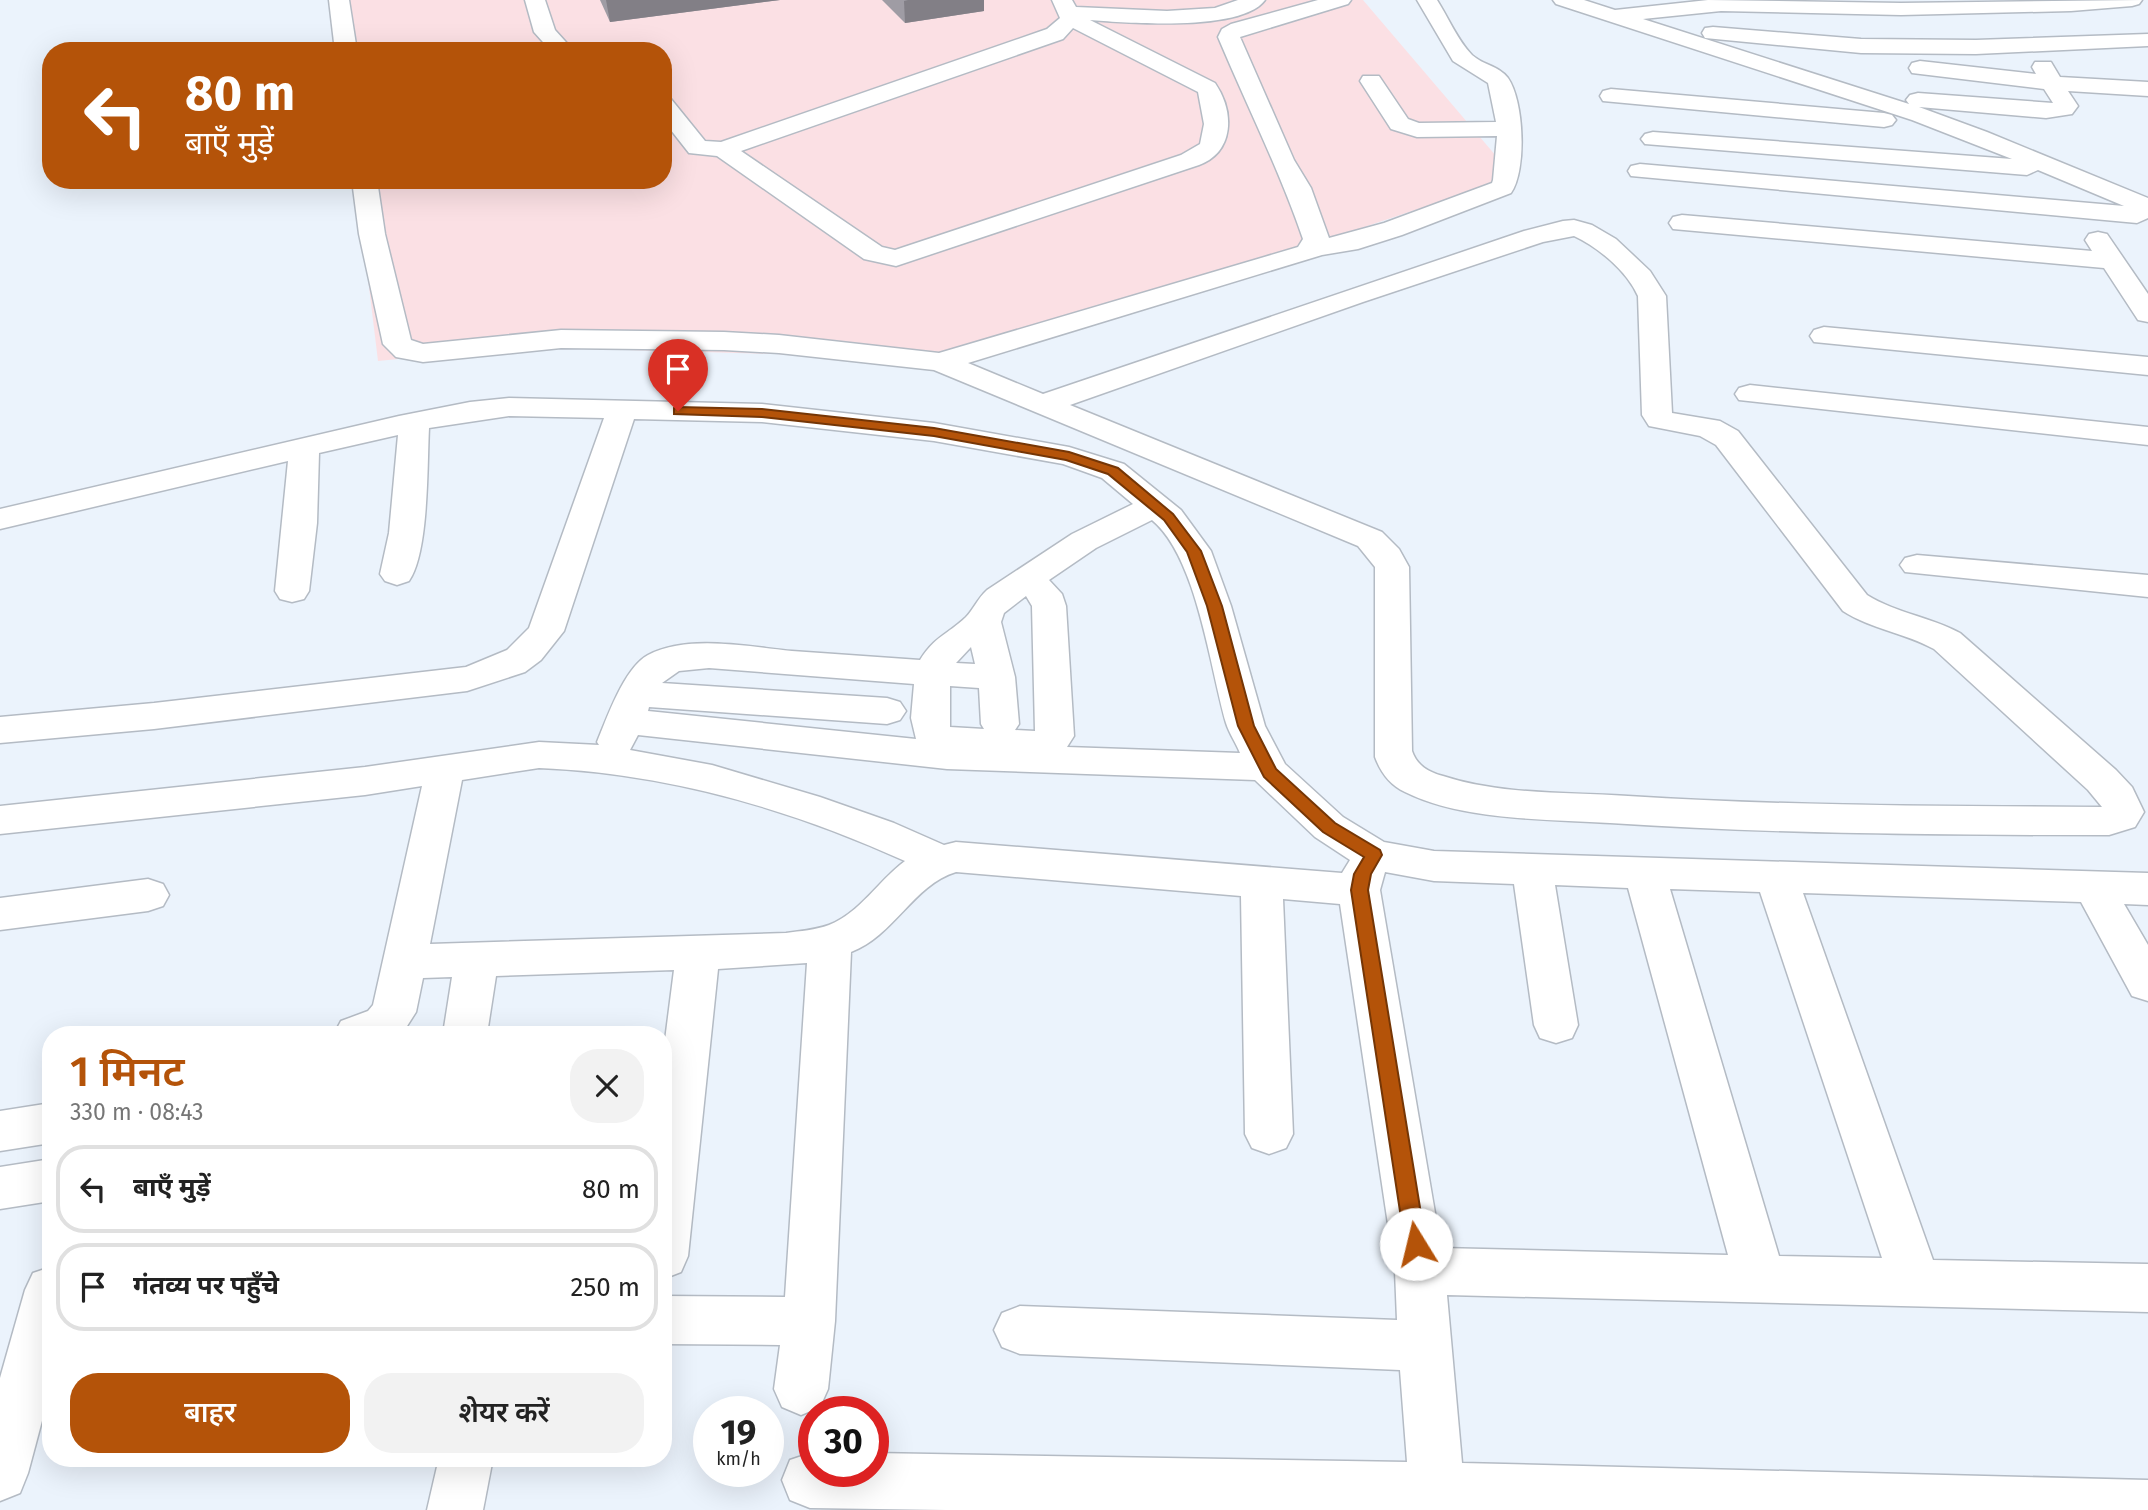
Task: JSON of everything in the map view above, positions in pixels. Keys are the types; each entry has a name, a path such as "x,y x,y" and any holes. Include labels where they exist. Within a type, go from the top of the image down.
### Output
{"street":[{"path":"339,0 345,42"},
{"path":"534,0 545,32 552,42"},
{"path":"1068,11 1182,17 1227,11 1255,0"},
{"path":"1314,248 1316,239 1302,197 1282,160 1229,37 1239,29 1341,0"},
{"path":"940,362 1307,253 1314,248 1349,243 1502,188 1508,181 1505,93 1502,85 1496,77 1464,60 1427,0"},
{"path":"1563,0 1948,125 2148,207"},
{"path":"1611,16 1693,6 1772,4 1901,9 2132,0"},
{"path":"2067,3 2139,41 2148,54"},
{"path":"723,149 873,253 896,258 1190,160 1212,146 1215,139 1214,101 1207,88 1068,11"},
{"path":"672,115 698,148 723,149 1055,34 1067,25 1068,11"},
{"path":"1647,28 1861,46 2139,41"},
{"path":"1857,95 2060,111 2066,106 2031,45"},
{"path":"1720,52 1865,62 2053,83 2148,89"},
{"path":"1371,81 1399,124 1404,127 1417,130 1507,129"},
{"path":"1611,96 1948,125"},
{"path":"1653,139 2062,171"},
{"path":"1640,171 2148,216"},
{"path":"365,189 372,234 397,344 406,352 436,352 543,340 638,338 779,344 940,362 1370,539 1392,567 1393,751 1396,763 1405,774 1447,792 1494,800 1630,811 1877,821 2109,821 2121,817 2124,812 2118,797 2102,780 1947,642 1924,629 1876,615 1855,603 1765,484 1721,433 1709,428 1660,421 1657,415 1652,296 1649,285 1628,262 1581,229 1569,228 1542,235 1423,273 1044,404"},
{"path":"2077,209 2148,314"},
{"path":"1682,223 2112,261"},
{"path":"1824,336 2148,366"},
{"path":"1750,394 2148,436"},
{"path":"0,519 414,422 470,411 509,407 762,413 934,432 1080,460 1113,471 1169,517 1194,551 1214,606 1246,726 1267,768 1329,827 1367,872 1420,1271 1438,1500"},
{"path":"0,730 155,716 467,679 513,666 532,651 546,631 622,410"},
{"path":"397,574 406,533 414,422"},
{"path":"292,591 300,523 304,448"},
{"path":"1028,580 1045,594 1049,606 1055,736 1044,746 1016,746 934,737 930,724 932,673 939,657 948,647 983,622 988,609 999,598 1084,541 1154,506"},
{"path":"1917,565 2148,586"},
{"path":"983,622 997,677 1000,724"},
{"path":"608,760 649,675 660,664 675,659 690,657 997,677"},
{"path":"789,704 802,664"},
{"path":"632,707 789,704 887,711"},
{"path":"632,707 947,756 1267,768"},
{"path":"0,820 365,781 540,755 608,760 712,779 806,807 880,833 938,859"},
{"path":"379,1026 384,1024 394,1012 445,769"},
{"path":"404,962 786,950 830,942 858,930 917,873 938,859 956,857 1262,882 1434,866 2148,889"},
{"path":"1532,869 1556,1026"},
{"path":"1645,873 1760,1279"},
{"path":"1776,877 1916,1283"},
{"path":"1262,882 1269,1134"},
{"path":"2093,887 2148,984"},
{"path":"0,914 148,895"},
{"path":"801,1389 809,1321 830,942"},
{"path":"672,1178 698,952"},
{"path":"466,1026 477,959"},
{"path":"0,1132 42,1125"},
{"path":"0,1188 42,1181"},
{"path":"1420,1271 2148,1288"},
{"path":"672,1320 809,1321"},
{"path":"0,1473 42,1323"},
{"path":"1020,1330 1424,1346"},
{"path":"455,1510 464,1467"},
{"path":"889,1482 1438,1500 2148,1508"}],"shaded area":[{"path":"333,0 1363,0 1514,177 936,370 777,354 519,347 378,361 357,189 672,189 672,42 338,42"}],"route":[{"path":"678,411 762,413 934,432 1069,456 1113,471 1169,517 1194,551 1214,606 1246,726 1270,773 1329,827 1374,855 1362,874 1359,890 1416,1244"}]}
